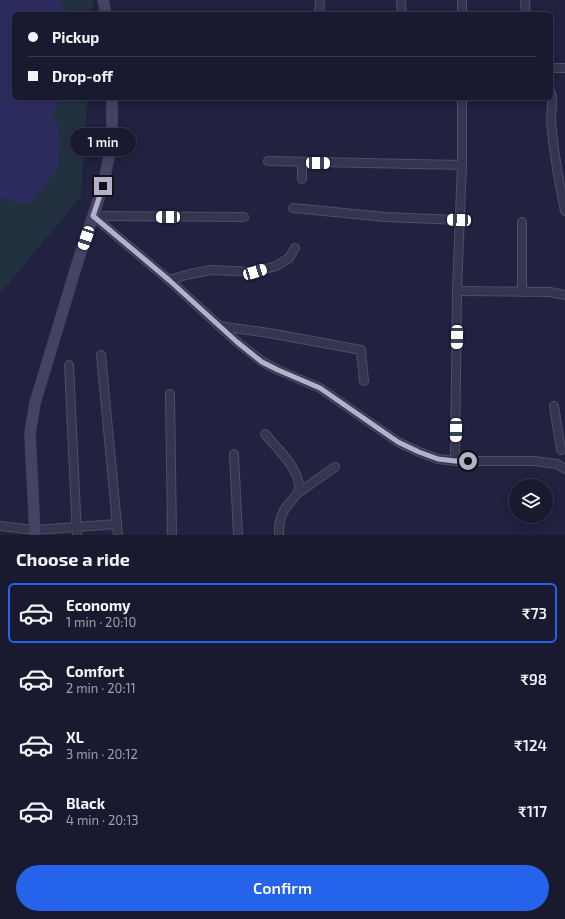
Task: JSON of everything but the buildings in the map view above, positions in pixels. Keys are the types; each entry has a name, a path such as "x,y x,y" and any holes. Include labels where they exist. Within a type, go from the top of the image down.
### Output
{"street":[{"path":"103,0 106,12"},
{"path":"319,12 320,0"},
{"path":"401,0 402,12"},
{"path":"462,0 462,12"},
{"path":"525,0 526,12"},
{"path":"553,68 565,68"},
{"path":"35,532 30,433 35,402 103,186 112,132 112,100"},
{"path":"455,461 457,291 462,165 462,100"},
{"path":"553,100 551,118 565,211"},
{"path":"268,161 302,163 462,165"},
{"path":"302,163 302,179"},
{"path":"293,208 386,217 459,220"},
{"path":"93,216 244,217"},
{"path":"93,216 169,280 237,342 262,362 320,388 398,442 438,459 455,461 534,461 557,464 565,469"},
{"path":"522,222 522,292"},
{"path":"169,280 211,270 255,272 276,266 289,258 295,248"},
{"path":"457,291 550,292 565,294"},
{"path":"219,326 269,333 361,350 364,381"},
{"path":"101,355 118,535"},
{"path":"69,365 77,531"},
{"path":"170,394 172,535"},
{"path":"554,406 561,450"},
{"path":"265,434 295,471 299,486 298,492"},
{"path":"557,464 565,441"},
{"path":"234,454 238,535"},
{"path":"279,535 279,524 282,514 298,492 335,467"},
{"path":"0,526 35,532 77,531 117,524"}],"shaded area":[{"path":"0,0 93,0 92,12 12,12 12,100 87,100 81,196 0,294"},
{"path":"0,0 59,0 65,9 65,12 12,12 12,100 61,100 52,113 58,125 58,168 31,202 12,202 6,196 0,202"}],"route":[{"path":"103,186 93,216 169,280 237,342 262,362 320,388 398,442 438,459 468,461"}]}
